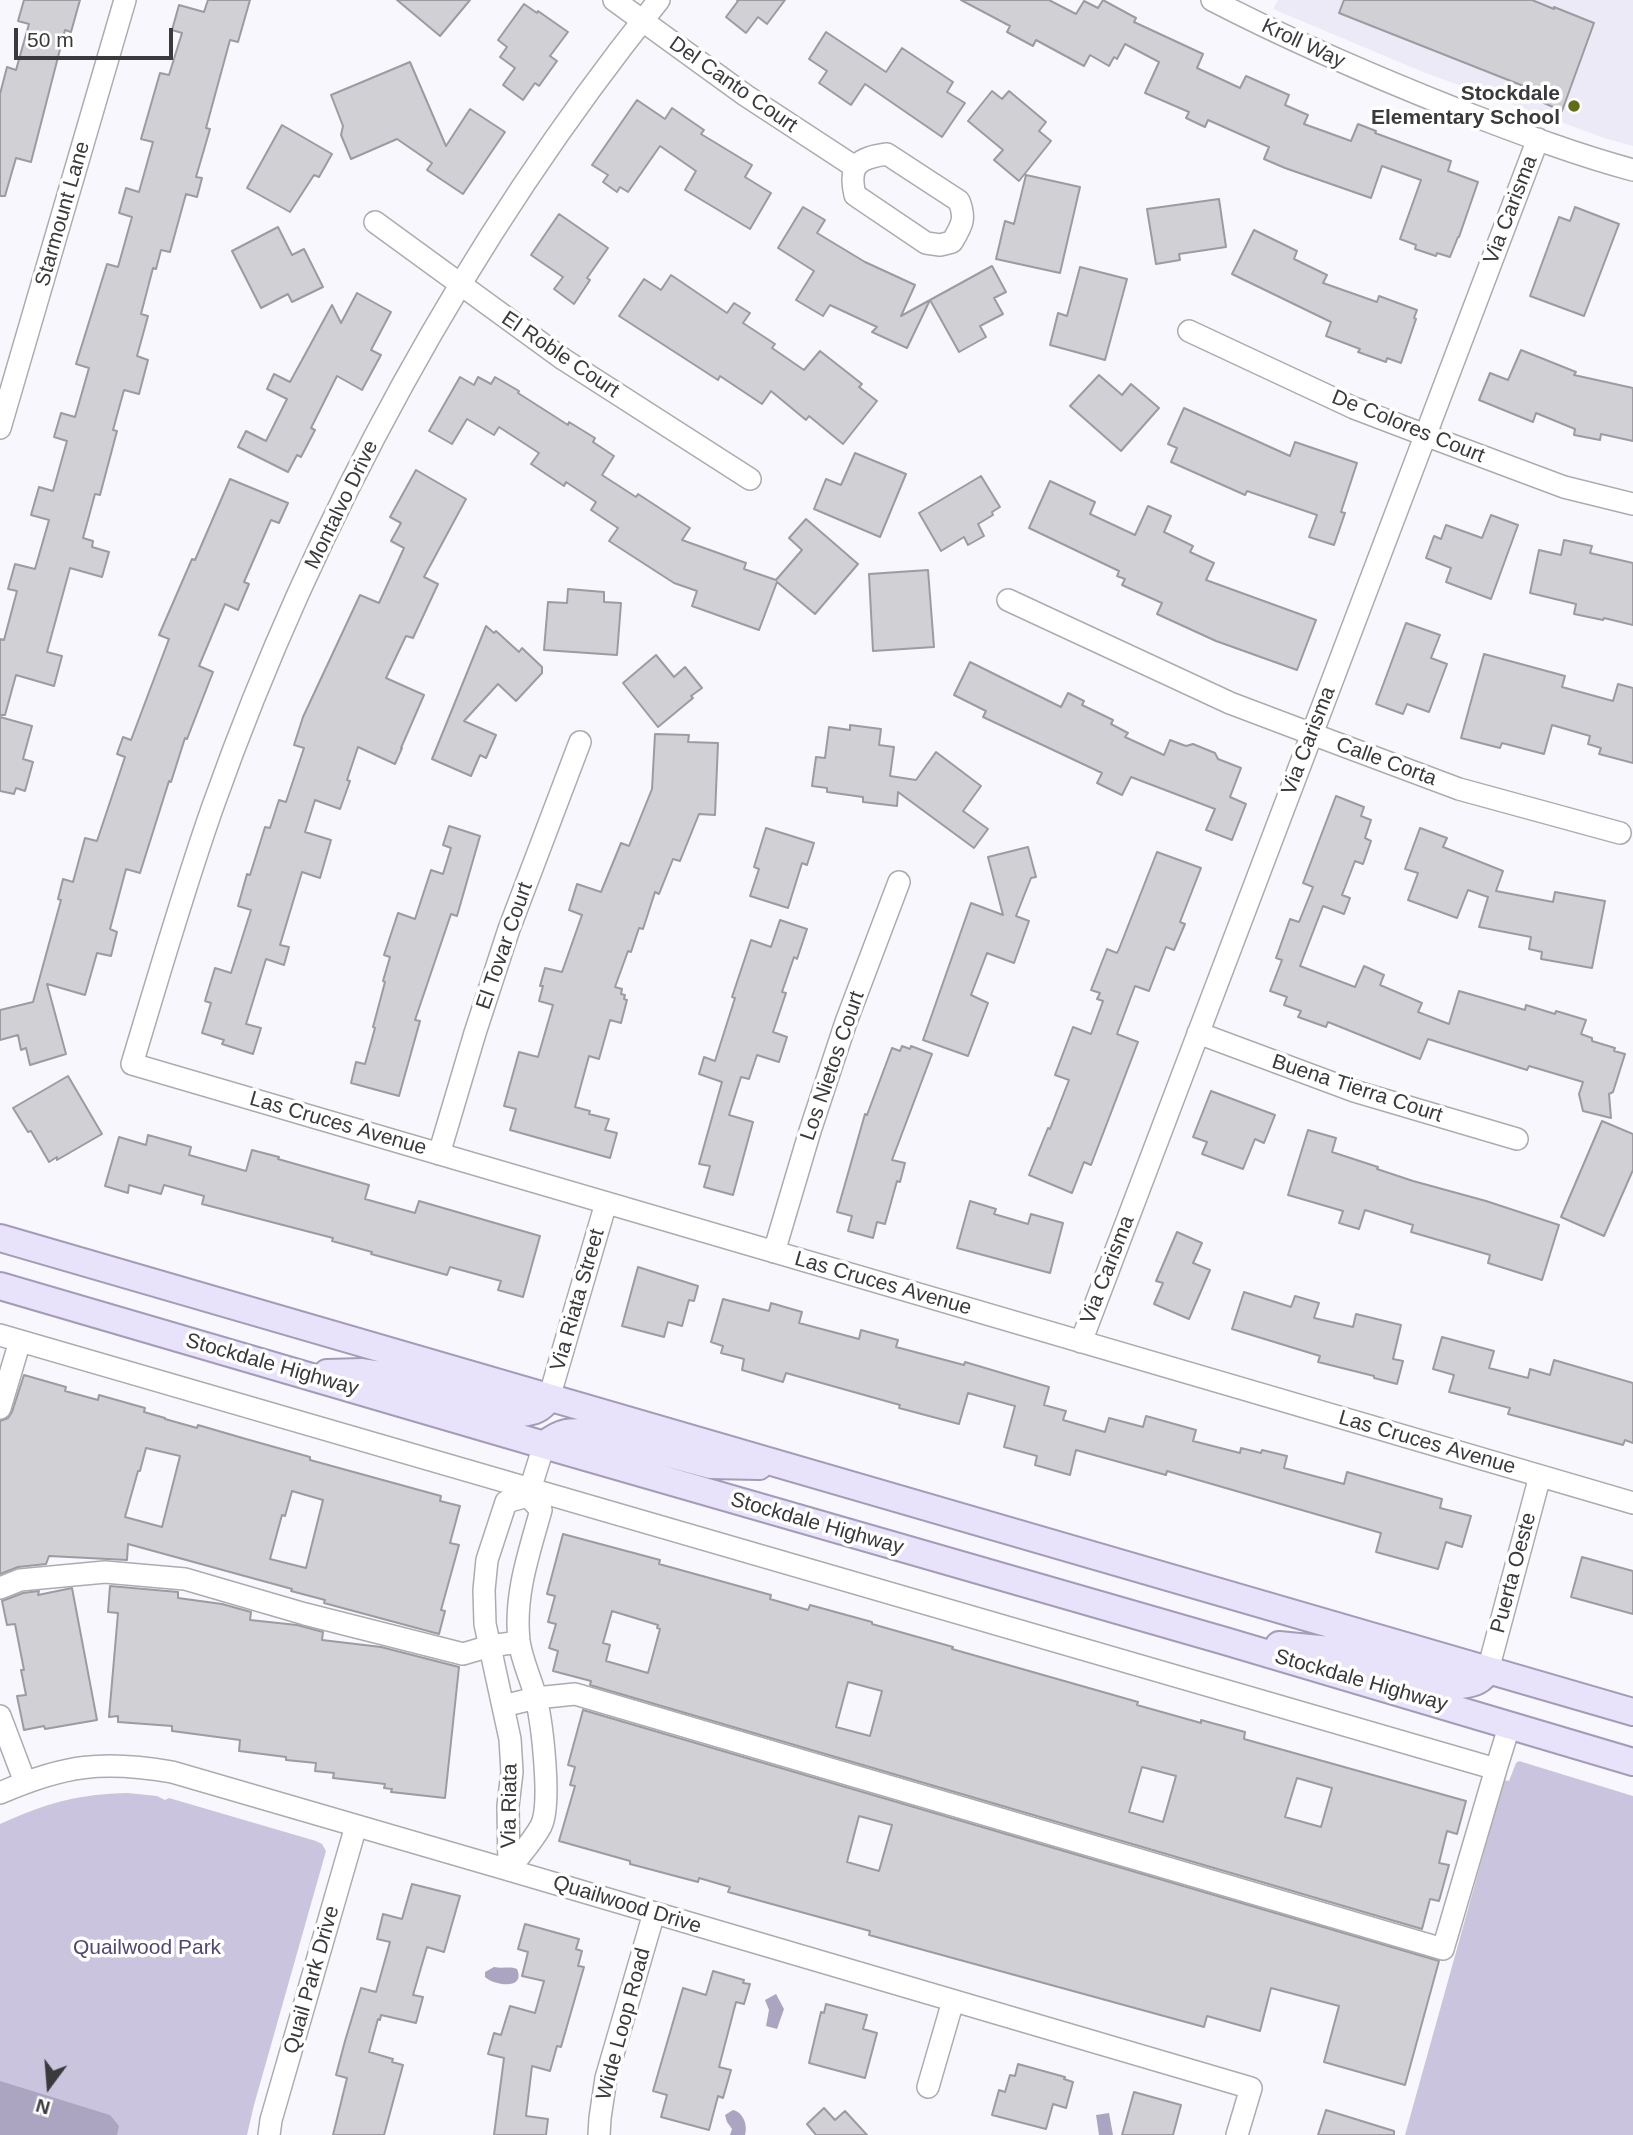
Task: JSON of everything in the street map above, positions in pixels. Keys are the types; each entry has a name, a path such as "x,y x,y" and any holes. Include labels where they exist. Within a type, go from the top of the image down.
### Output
{"main road":[{"path":"0,1238 1633,1712"},
{"name":"Stockdale Highway","path":"0,1286 1633,1762"},
{"path":"304,1374 362,1372 382,1375 521,1413 533,1412 543,1407 549,1398"},
{"path":"544,1446 555,1436 566,1433 592,1433 710,1465 789,1466"},
{"path":"1225,1641 1330,1650 1462,1685 1474,1684 1482,1679 1488,1670"}],"street":[{"name":"Starmount Lane","path":"0,428 8,375 125,0"},
{"name":"Del Canto Court","path":"614,0 745,95 855,167"},
{"name":"Montalvo Drive","path":"132,1064 181,900 213,805 278,641 340,506 386,416 461,286 582,102 659,0"},
{"name":"Kroll Way","path":"1212,0 1325,54 1409,90 1538,139 1631,166"},
{"name":"Via Carisma","path":"1081,1342 1538,139"},
{"path":"887,154 959,201 964,214 961,227 952,242 940,245 926,243 855,195 851,179 855,167 869,156 887,154"},
{"name":"El Roble Court","path":"375,222 563,359 750,479"},
{"name":"De Colores Court","path":"1189,331 1354,408 1564,487 1633,504"},
{"name":"Calle Corta","path":"1008,600 1230,703 1459,789 1620,833"},
{"name":"El Tovar Court","path":"439,1154 509,929 580,742"},
{"name":"Los Nietos Court","path":"774,1252 846,1022 899,882"},
{"name":"Buena Tierra Court","path":"1198,1033 1354,1091 1517,1139"},
{"name":"Las Cruces Avenue","path":"132,1064 1633,1503"},
{"name":"Via Riata Street","path":"549,1398 606,1203"},
{"path":"0,1408 10,1338 529,1492 1496,1769"},
{"path":"529,1492 544,1446"},
{"name":"Puerta Oeste","path":"1488,1670 1540,1476"},
{"name":"Via Riata","path":"529,1492 541,1510 522,1578 518,1608 519,1642 536,1698 546,1780 542,1824 509,1870 508,1806 512,1772 510,1739 485,1624 484,1590 487,1560 506,1502 529,1492"},
{"path":"0,1588 20,1580 105,1573 185,1579 305,1614 463,1654 490,1646 519,1642"},
{"path":"503,1706 536,1698 575,1694 1443,1949 1510,1724"},
{"path":"0,1716 25,1782"},
{"name":"Quailwood Drive","path":"0,1793 67,1769 105,1765 172,1772 1251,2088 1237,2135"},
{"name":"Quail Park Drive","path":"269,2135 271,2120 356,1826"},
{"name":"Wide Loop Road","path":"599,2135 606,2078 654,1913"},
{"path":"928,2087 953,2001"}],"shaded area":[{"name":"Stockdale Elementary School","path":"1278,0 1633,0 1633,146 1423,72 1273,9"},
{"path":"494,1967 517,1969 519,1976 513,1983 495,1982 485,1977 485,1972"},
{"path":"776,1994 784,2009 777,2029 766,2026 769,2010 765,2000"},
{"path":"0,2081 110,2115 119,2126 117,2135 0,2135"},
{"path":"733,2110 740,2113 744,2120 745,2135 730,2135 732,2129 725,2115"},
{"path":"1109,2113 1113,2135 1099,2135 1096,2115"}],"green space":[{"path":"1519,1761 1633,1796 1633,2135 1405,2135 1504,1780 1509,1781"},
{"name":"Quailwood Park","path":"128,1793 157,1796 165,1800 169,1798 316,1841 322,1844 326,1851 247,2135 0,2135 0,1824 62,1801 93,1795"}],"building":[{"path":"24,0 80,0 71,32 65,30 31,162 16,158 5,196 0,196 0,94 7,67 16,70 29,24 18,21"},
{"path":"208,0 250,0 238,42 230,40 206,128 210,129 196,177 202,178 197,197 186,194 170,252 161,250 156,269 153,268 141,314 148,316 137,356 148,360 139,394 124,390 113,430 117,431 100,495 95,494 83,538 93,541 92,547 109,552 102,577 70,568 47,652 62,656 54,686 16,675 5,715 0,715 0,639 4,640 17,591 8,589 15,564 35,569 49,520 31,515 39,487 53,491 67,441 54,437 61,413 75,417 89,368 76,364 107,264 118,267 132,217 119,213 126,188 139,192 153,142 141,139 160,73 169,75 182,33 172,30 179,5 204,12"},
{"path":"397,0 470,0 440,36"},
{"path":"737,0 785,0 767,24 758,17 746,33 726,17"},
{"path":"961,0 1049,0 1076,14 1084,1 1098,8 1103,0 1136,18 1134,22 1203,54 1197,68 1240,88 1246,76 1289,95 1285,105 1308,115 1304,124 1351,141 1358,124 1451,161 1448,171 1478,182 1450,257 1437,253 1436,256 1415,249 1416,245 1400,239 1421,180 1382,166 1371,198 1285,168 1264,159 1269,147 1208,120 1205,127 1186,118 1189,112 1145,93 1159,62 1125,44 1117,59 1114,57 1109,66 1090,55 1084,66 1036,40 1033,46 1007,32 1010,26"},
{"path":"1344,0 1532,0 1594,23 1562,111 1524,94 1526,87 1339,13"},
{"path":"524,4 568,32 550,56 557,61 539,86 535,83 523,100 503,85 515,68 500,57 507,47 498,40"},
{"path":"826,32 886,72 902,48 953,82 947,92 965,103 942,137 865,84 851,105 819,83 827,71 809,59"},
{"path":"410,62 446,146 470,109 505,132 463,194 427,170 432,163 397,139 351,159 341,135 343,126 331,95"},
{"path":"992,91 1002,99 1009,91 1046,122 1039,131 1051,141 1019,181 994,160 1003,150 968,121"},
{"path":"637,100 665,119 672,108 704,130 701,134 752,165 745,177 771,193 750,229 685,190 696,171 660,146 628,192 620,187 617,192 603,182 608,175 592,165"},
{"path":"282,125 332,154 319,177 314,175 290,212 247,188"},
{"path":"1026,175 1080,187 1060,273 996,259 1005,221 1014,224"},
{"path":"1219,199 1226,247 1179,254 1180,260 1156,264 1147,209"},
{"path":"803,207 825,220 817,233 865,262 915,285 901,316 930,300 907,348 872,332 877,327 830,305 823,316 796,300 814,271 778,248"},
{"path":"1575,207 1619,224 1584,316 1530,296 1559,217 1570,221"},
{"path":"559,214 608,248 587,278 590,280 574,304 554,289 563,277 531,255"},
{"path":"278,227 292,255 304,249 323,287 292,302 288,294 261,308 232,251"},
{"path":"1254,230 1297,251 1294,259 1327,275 1323,283 1377,302 1379,296 1417,310 1401,363 1387,358 1386,362 1358,352 1360,349 1326,336 1331,322 1232,274"},
{"path":"992,266 1006,292 994,298 1003,314 980,326 986,337 959,352 930,300"},
{"path":"1080,267 1127,279 1105,360 1050,345 1058,313 1067,316"},
{"path":"671,275 727,313 734,303 750,313 743,323 775,344 772,348 804,370 820,351 862,384 859,387 877,401 843,444 809,416 806,420 771,391 762,404 720,376 718,380 619,316 644,279 661,290"},
{"path":"357,293 391,312 371,350 381,355 362,390 337,376 311,428 315,430 301,457 297,455 288,472 238,447 246,431 266,441 287,399 267,389 274,374 290,382 332,305 341,323"},
{"path":"1521,350 1576,372 1574,375 1633,388 1633,441 1601,434 1600,440 1574,435 1575,429 1536,413 1533,422 1479,400 1490,373 1508,380"},
{"path":"1099,375 1122,395 1131,384 1159,408 1121,451 1070,406"},
{"path":"460,377 474,385 478,377 491,384 495,377 568,425 569,422 595,438 593,442 614,456 602,475 636,497 638,494 690,528 682,540 746,563 744,569 776,580 802,550 789,538 806,519 858,564 815,614 777,582 759,630 692,606 697,591 674,583 609,541 618,528 591,510 596,502 566,482 564,486 531,464 539,453 499,427 494,435 467,419 452,444 429,431"},
{"path":"1184,408 1290,456 1295,442 1357,463 1341,512 1345,513 1334,545 1309,537 1317,515 1247,491 1245,495 1171,462 1177,448 1168,444"},
{"path":"855,453 906,474 880,537 814,509 826,479 841,485"},
{"path":"416,470 466,499 424,577 438,584 413,638 406,636 386,678 424,695 395,764 358,747 340,809 315,800 305,832 331,840 320,878 302,872 280,945 289,947 284,965 266,959 246,1024 261,1028 253,1054 222,1044 224,1040 202,1033 211,1003 205,1001 215,968 231,973 251,910 238,906 247,874 250,875 265,827 270,828 279,800 286,802 304,748 294,745 303,717 360,595 379,603 404,548 391,541 401,523 390,517"},
{"path":"981,476 1000,507 978,524 984,536 968,545 964,537 941,551 919,513"},
{"path":"230,479 288,503 279,523 271,520 244,582 249,584 238,610 225,604 199,666 213,672 187,739 185,738 171,782 169,781 140,873 126,869 110,929 117,932 111,956 97,953 85,995 47,984 66,1054 30,1065 26,1048 21,1050 18,1035 0,1040 0,1010 33,1002 61,900 58,899 63,879 73,882 85,838 97,841 125,757 117,754 123,737 131,740 169,639 159,635"},
{"path":"1050,481 1095,502 1090,514 1135,535 1148,506 1171,516 1164,532 1193,546 1190,552 1214,563 1206,580 1316,620 1297,670 1216,641 1157,614 1162,603 1122,585 1125,579 1117,576 1119,571 1029,528"},
{"path":"1491,515 1518,525 1491,599 1446,582 1451,568 1426,558 1434,536 1441,539 1446,525 1482,538"},
{"path":"1564,540 1592,546 1590,553 1633,563 1633,625 1574,614 1576,604 1530,593 1539,550 1561,555"},
{"path":"928,570 934,647 873,651 869,574"},
{"path":"568,589 604,592 604,602 621,603 617,655 544,650 548,602 567,603"},
{"path":"1406,623 1440,635 1431,658 1447,664 1429,712 1407,704 1403,714 1376,704"},
{"path":"486,626 494,633 496,631 519,652 522,648 542,667 542,673 516,701 498,684 464,721 496,735 486,758 480,755 471,776 432,759"},
{"path":"1484,654 1565,676 1562,687 1613,701 1618,684 1633,688 1633,763 1599,754 1601,748 1588,744 1590,736 1552,725 1544,754 1502,743 1500,748 1461,738"},
{"path":"656,655 674,677 685,667 702,688 658,727 623,683"},
{"path":"970,662 1061,707 1068,693 1084,701 1082,705 1113,720 1111,724 1128,733 1125,737 1164,755 1170,740 1186,746 1193,744 1215,753 1218,759 1241,768 1230,797 1246,804 1232,840 1206,830 1215,809 1131,777 1122,795 1097,783 1102,773 983,717 986,711 954,695"},
{"path":"0,717 32,726 23,759 33,762 25,791 16,788 14,794 0,791"},
{"path":"850,725 881,729 879,745 894,747 890,776 916,780 936,752 981,786 963,811 988,829 974,848 898,792 897,806 863,802 863,797 827,792 827,788 812,786 816,757 825,758 829,727 850,730"},
{"path":"655,734 689,735 688,742 718,743 715,815 699,814 680,861 673,859 659,894 655,892 643,929 639,928 615,987 622,989 621,994 625,995 624,999 627,1000 621,1023 610,1020 599,1059 589,1056 575,1107 609,1119 605,1130 617,1133 610,1158 510,1130 516,1109 504,1106 519,1052 538,1057 553,1005 539,1001 543,986 540,986 545,968 562,972 582,915 569,910 577,884 601,892 621,843 629,846 652,789"},
{"path":"1336,796 1364,807 1361,816 1371,820 1365,838 1371,841 1363,864 1355,861 1342,895 1350,898 1344,914 1323,906 1300,966 1355,987 1364,966 1384,975 1380,985 1422,1003 1418,1012 1449,1024 1459,991 1525,1010 1526,1005 1586,1020 1581,1034 1625,1054 1613,1092 1609,1094 1611,1118 1583,1111 1579,1094 1583,1082 1529,1066 1527,1070 1428,1039 1420,1059 1328,1022 1326,1027 1298,1017 1301,1011 1284,1005 1287,997 1270,991 1282,960 1276,958 1290,919 1299,922 1313,887 1303,883"},
{"path":"449,826 480,836 457,916 451,914 415,1020 420,1021 399,1096 351,1083 356,1062 365,1064 375,1028 373,1027 390,957 384,955 398,913 415,919 431,870 443,874 451,848 443,845"},
{"path":"766,828 814,843 807,865 802,863 788,908 750,896 759,869 754,867"},
{"path":"1420,828 1447,838 1443,847 1503,871 1496,891 1553,902 1555,892 1605,901 1592,968 1541,959 1542,952 1529,949 1531,937 1479,927 1488,897 1468,890 1457,918 1408,900 1418,873 1405,869"},
{"path":"1028,847 1036,877 1031,878 1016,916 1029,921 1014,963 987,953 971,995 988,1003 968,1056 923,1040 971,903 1003,915 988,857"},
{"path":"1157,852 1201,868 1180,922 1185,924 1174,950 1166,947 1149,991 1135,986 1117,1034 1138,1042 1091,1165 1084,1162 1072,1193 1029,1175 1069,1080 1055,1075 1073,1027 1091,1034 1103,1001 1097,999 1100,993 1091,990 1107,949 1117,953 1119,949"},
{"path":"780,920 807,929 782,992 786,993 773,1032 787,1037 779,1062 757,1055 749,1079 741,1077 729,1115 753,1122 733,1195 704,1187 710,1166 699,1164 722,1082 699,1074 704,1057 715,1061 751,940 771,947"},
{"path":"902,1046 910,1049 911,1046 932,1054 892,1160 905,1163 900,1182 897,1181 885,1224 877,1222 873,1238 848,1231 852,1216 837,1212 865,1114 867,1115 892,1048 900,1051"},
{"path":"68,1076 102,1134 49,1162 31,1131 28,1132 13,1108"},
{"path":"1211,1091 1275,1115 1264,1143 1255,1139 1243,1169 1202,1154 1207,1142 1193,1137"},
{"path":"1602,1121 1633,1134 1633,1170 1604,1236 1561,1217"},
{"path":"1308,1130 1336,1138 1332,1152 1413,1181 1559,1225 1542,1280 1488,1263 1490,1255 1411,1232 1413,1225 1365,1210 1359,1229 1339,1223 1343,1211 1288,1195"},
{"path":"148,1135 191,1147 189,1155 246,1171 252,1150 369,1185 365,1199 415,1213 419,1201 540,1236 523,1297 498,1290 501,1281 450,1267 447,1275 371,1254 372,1252 332,1241 333,1238 202,1204 204,1196 164,1185 161,1194 129,1185 128,1193 105,1186 119,1137 146,1145"},
{"path":"970,1201 996,1209 994,1214 1028,1224 1031,1214 1063,1223 1050,1273 957,1248"},
{"path":"1177,1232 1202,1243 1193,1263 1210,1270 1189,1319 1154,1304 1163,1283 1156,1281"},
{"path":"638,1267 698,1286 694,1301 689,1300 682,1326 668,1322 664,1337 622,1326"},
{"path":"1244,1292 1291,1307 1295,1296 1319,1303 1314,1318 1353,1327 1356,1314 1401,1325 1393,1359 1403,1361 1397,1384 1318,1362 1320,1356 1232,1329"},
{"path":"723,1299 769,1311 771,1303 802,1312 799,1323 859,1339 861,1330 898,1340 896,1347 964,1365 965,1362 1049,1387 1044,1405 1066,1411 1063,1420 1105,1432 1109,1418 1143,1427 1146,1416 1196,1430 1193,1441 1240,1453 1241,1448 1287,1456 1284,1468 1344,1484 1347,1472 1442,1499 1440,1508 1471,1516 1462,1547 1446,1542 1438,1569 1376,1552 1381,1533 1167,1471 1166,1475 1076,1450 1070,1475 1035,1465 1037,1456 1004,1447 1015,1406 968,1393 959,1424 786,1373 783,1382 742,1370 744,1359 721,1353 723,1346 711,1342"},
{"path":"1442,1337 1494,1351 1489,1368 1528,1378 1530,1369 1550,1375 1554,1360 1633,1383 1633,1443 1625,1440 1623,1445 1508,1414 1510,1408 1449,1392 1454,1375 1433,1369"},
{"path":"24,1375 66,1387 65,1391 98,1400 99,1395 145,1408 144,1412 165,1419 197,1428 198,1425 310,1457 310,1460 441,1496 440,1501 460,1506 450,1543 459,1545 441,1610 445,1611 439,1634 324,1603 325,1600 291,1591 292,1589 128,1544 127,1560 49,1556 46,1564 18,1567 0,1574 0,1421 8,1418","holes":["146,1448 180,1456 162,1527 125,1517","292,1491 323,1500 306,1568 270,1559 282,1515 285,1516"]},
{"path":"563,1534 660,1560 659,1564 771,1595 770,1599 808,1610 810,1605 872,1622 953,1647 952,1649 1138,1702 1137,1705 1245,1732 1244,1739 1466,1801 1457,1834 1447,1831 1439,1863 1449,1865 1439,1901 1430,1899 1422,1929 590,1685 591,1681 553,1671 558,1651 549,1648 556,1624 548,1622 555,1596 547,1594","holes":["612,1611 658,1625 657,1628 660,1629 648,1673 606,1661 610,1645 603,1643","848,1682 882,1691 870,1736 836,1727","1142,1767 1176,1776 1163,1822 1129,1812","1297,1778 1332,1788 1321,1827 1285,1817"]},
{"path":"1582,1557 1633,1571 1633,1614 1571,1597"},
{"path":"110,1586 178,1592 178,1598 222,1604 251,1612 250,1620 297,1625 323,1632 322,1640 381,1647 459,1667 445,1798 391,1792 392,1789 384,1788 385,1784 333,1778 334,1773 315,1771 316,1763 239,1751 240,1740 172,1731 172,1726 118,1722 118,1716 109,1717 118,1613 108,1612"},
{"path":"72,1588 97,1720 24,1730 17,1696 26,1695 21,1670 24,1670 15,1624 7,1625 2,1601 23,1593 39,1591 38,1595"},
{"path":"583,1710 1439,1961 1405,2085 1324,2062 1339,2006 1271,1988 1260,2031 1207,2016 1204,2027 869,1935 870,1931 728,1892 730,1887 699,1878 698,1882 630,1864 630,1861 559,1841 575,1786 570,1785 575,1767 568,1765","holes":["859,1816 892,1825 879,1871 847,1862"]},
{"path":"412,1884 460,1896 444,1952 427,1947 413,1995 423,1997 416,2023 381,2015 380,2020 378,2019 369,2052 403,2065 384,2135 333,2135 347,2078 336,2075 345,2041 361,1988 376,1992 390,1942 377,1939 383,1914 402,1919"},
{"path":"525,1924 579,1939 576,1949 582,1951 578,1966 584,1967 561,2047 557,2046 550,2071 532,2066 526,2116 548,2119 546,2135 494,2135 504,2058 488,2054 494,2033 501,2035 510,2006 535,2013 544,1981 522,1976 528,1952 518,1949"},
{"path":"713,1971 750,1984 744,2004 736,2002 719,2067 731,2070 723,2098 718,2096 709,2130 661,2117 667,2095 653,2091 683,1988 706,1995"},
{"path":"826,2004 867,2015 863,2029 877,2033 865,2078 809,2063 821,2012 824,2013"},
{"path":"1018,2064 1065,2077 1064,2079 1073,2082 1066,2108 1053,2104 1046,2129 992,2115 999,2090 1005,2092 1010,2075 1015,2076"},
{"path":"1134,2092 1181,2105 1173,2135 1122,2135"},
{"path":"824,2108 835,2120 845,2111 867,2135 816,2135 807,2124"},
{"path":"1326,2110 1394,2131 1394,2135 1318,2135"}],"place":[{"name":"Stockdale Elementary School","path":"1574,106"}]}
